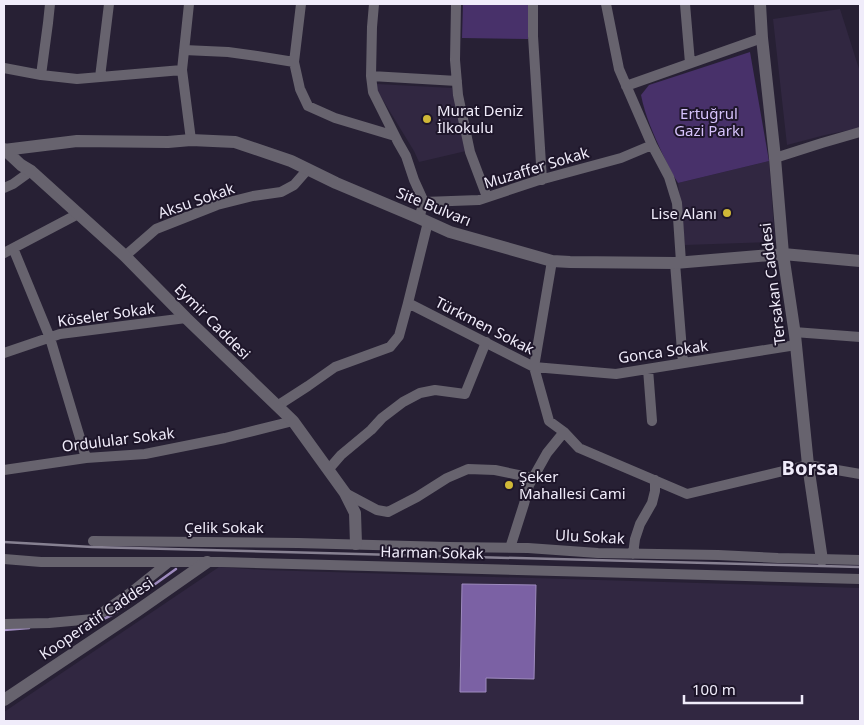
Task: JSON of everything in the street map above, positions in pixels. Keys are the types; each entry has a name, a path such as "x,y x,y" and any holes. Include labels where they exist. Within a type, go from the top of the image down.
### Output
{"street":[{"path":"41,75 50,4"},
{"path":"100,76 109,4"},
{"path":"189,4 182,70 191,140"},
{"path":"301,4 294,62 300,89 308,106 335,118 395,136"},
{"path":"277,406 335,367 390,347 399,336 408,303 423,220 424,202 406,156 374,92 371,76 374,4"},
{"path":"456,4 455,60 458,99 470,152 487,197"},
{"path":"533,4 533,36 542,180"},
{"path":"606,4 619,69 652,145 669,177 677,203 678,263 684,363"},
{"path":"685,4 690,64"},
{"name":"Tersakan Caddesi","path":"760,4 783,254 796,345 808,465 822,560"},
{"path":"626,86 762,38"},
{"path":"184,50 247,54 294,62"},
{"path":"4,68 77,79 182,70"},
{"path":"371,76 457,81"},
{"path":"775,158 860,132"},
{"name":"Site Bulvarı","path":"4,150 77,141 168,142 191,140 235,142 291,161 336,183 450,232 552,261 678,263 783,254 860,261"},
{"name":"Muzaffer Sokak","path":"424,202 479,200 621,158 652,145"},
{"name":"Eymir Caddesi","path":"4,150 125,256 186,318 293,420 345,493 355,513 356,544"},
{"name":"Aksu Sokak","path":"125,256 156,230 217,205 253,196 281,192 294,185 308,170"},
{"path":"4,188 13,184 30,171"},
{"path":"78,214 9,250 50,338 86,458"},
{"path":"534,367 552,261"},
{"name":"Türkmen Sokak","path":"408,303 534,367 549,420 580,448 687,494 808,465"},
{"name":"Köseler Sokak","path":"4,353 60,334 186,318"},
{"path":"794,332 860,337"},
{"path":"328,470 340,455 403,402 420,393 435,390 465,394 486,342"},
{"name":"Gonca Sokak","path":"534,367 616,374 796,345"},
{"path":"648,369 652,421"},
{"name":"Ordulular Sokak","path":"4,470 86,458 145,454 226,438 293,420"},
{"path":"510,548 529,485 547,453 564,432"},
{"path":"808,465 860,474"},
{"path":"345,493 377,510 388,512 418,497 447,478 468,469 495,470 533,478"},
{"path":"633,554 640,524 652,503 655,480"},
{"name":"Çelik Sokak","path":"93,541 356,544"},
{"name":"Ulu Sokak","path":"356,544 860,560"},
{"name":"Harman Sokak","path":"4,559 41,562 207,562 860,579"},
{"path":"4,624 49,623 93,619 169,562"},
{"name":"Kooperatif Caddesi","path":"4,700 207,562"}],"shaded area":[{"path":"840,9 860,72 860,128 787,145 773,19"},
{"name":"Murat Deniz İlkokulu","path":"377,84 452,88 466,151 419,162 375,87"},
{"name":"Lise Alanı","path":"769,161 775,242 685,245 678,183"},
{"path":"219,567 860,588 860,721 4,721 4,712"},
{"path":"462,584 536,585 534,679 486,678 486,692 460,692"}],"green space":[{"path":"463,4 528,4 528,39 462,38"},
{"name":"Ertuğrul Gazi Parkı","path":"750,52 769,161 678,183 653,133 641,95 649,85"}],"waterway":[{"path":"99,621 112,615 176,569"},
{"path":"4,630 29,628"}],"railway":[{"path":"4,542 92,547 860,567"}],"place":[{"name":"Murat Deniz İlkokulu","path":"427,119"},
{"name":"Lise Alanı","path":"727,213"},
{"name":"Şeker Mahallesi Cami","path":"509,485"}],"district":[{"name":"Borsa","path":"810,467"}]}
